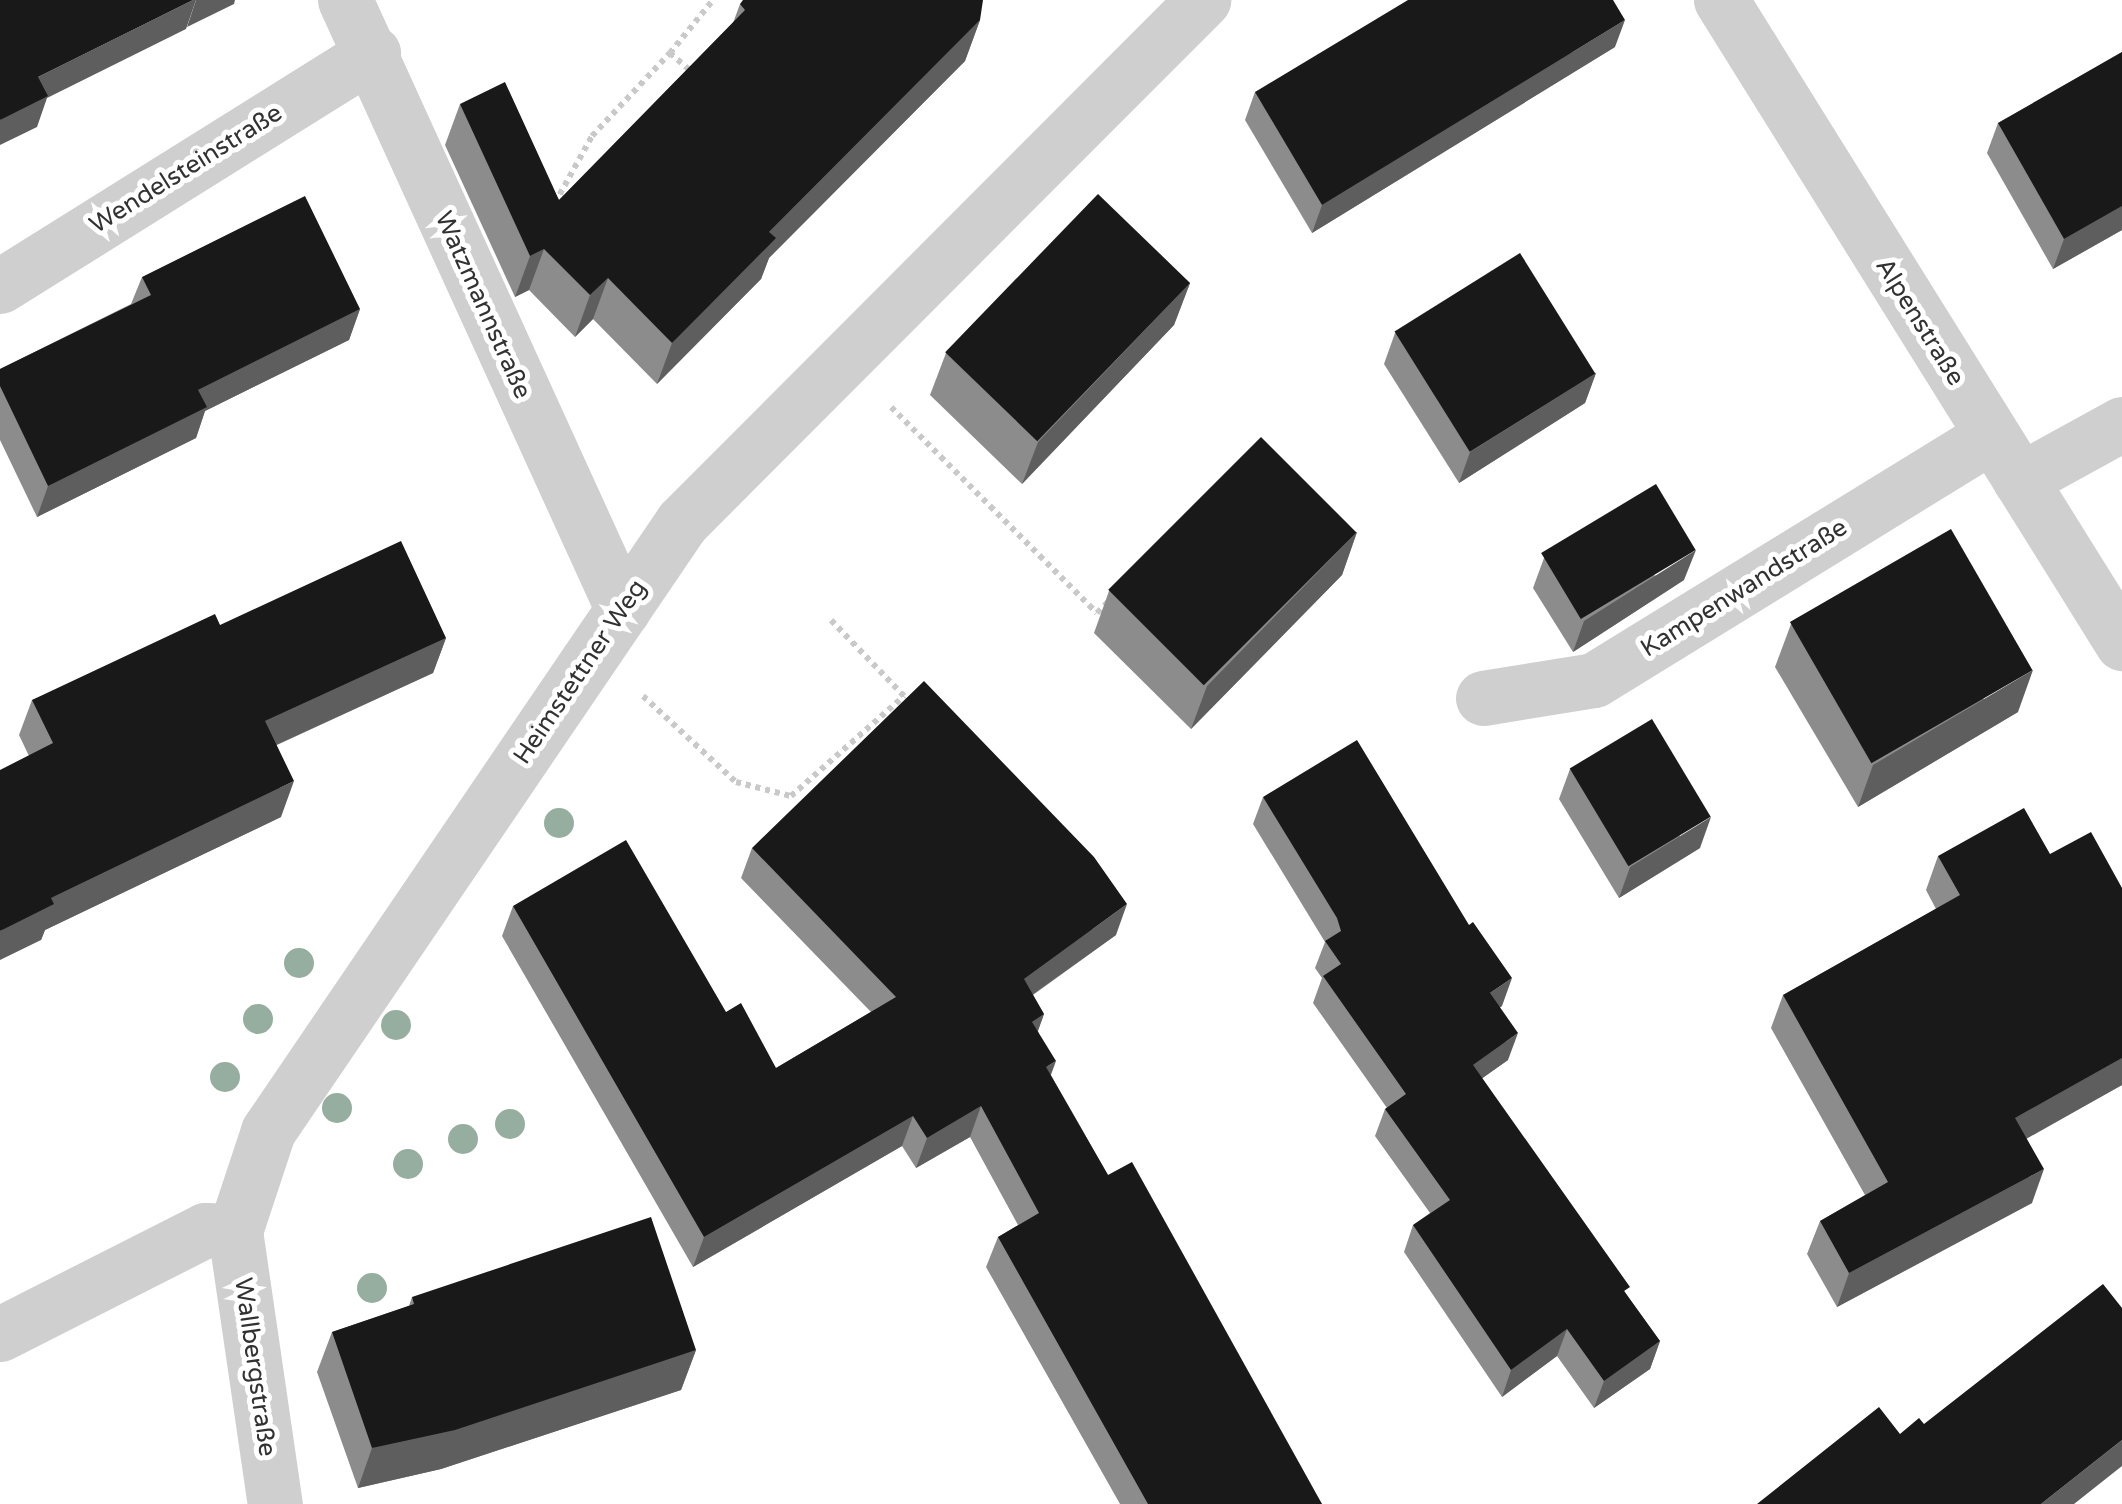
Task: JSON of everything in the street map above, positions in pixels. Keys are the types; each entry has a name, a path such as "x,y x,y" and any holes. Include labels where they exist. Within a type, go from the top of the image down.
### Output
{"street":[{"name":"Watzmannstraße","path":"345,0 373,53 464,265 608,631"},
{"name":"Heimstettner Weg","path":"235,1231 268,1131 682,522 1203,0"},
{"name":"Alpenstraße","path":"1721,0 2122,642"},
{"name":"Wendelsteinstraße","path":"0,286 373,53"},
{"path":"2020,480 2122,424"},
{"name":"Kampenwandstraße","path":"1483,698 1594,680 1990,436"},
{"path":"0,1334 204,1230 235,1231"},
{"name":"Wallbergstraße","path":"235,1231 275,1504"}],"path":[{"path":"464,265 554,204 592,136 713,0"},
{"path":"670,52 701,81"},
{"path":"554,204 564,215"},
{"path":"844,360 1097,613 1111,599"},
{"path":"608,631 736,782 791,796 904,696 830,619"}],"building":[{"path":"0,0 193,0 38,77 48,96 0,120"},
{"path":"743,0 983,0 980,20 769,232 776,238 672,343 608,278 590,295 544,249 530,256 460,104 505,82 559,200 745,10 740,4"},
{"path":"1408,0 1613,0 1625,20 1322,205 1255,92"},
{"path":"2122,52 2122,206 2064,239 1998,123"},
{"path":"1098,194 1190,283 1037,441 945,352"},
{"path":"305,196 360,309 198,390 207,407 48,486 0,386 0,369 151,295 142,277"},
{"path":"1520,253 1595,373 1470,452 1394,331"},
{"path":"1261,437 1356,532 1204,685 1108,590"},
{"path":"1656,484 1696,550 1581,619 1541,553"},
{"path":"1951,529 2032,670 1871,763 1790,622"},
{"path":"401,541 446,638 265,721 294,781 51,898 54,904 0,931 0,770 53,743 32,700 215,614 220,625"},
{"path":"924,681 1094,857 1127,904 1024,979 1044,1014 1032,1022 1056,1061 1046,1067 1108,1175 1132,1162 1322,1504 1148,1504 998,1237 1039,1213 981,1106 927,1138 913,1116 704,1237 513,906 626,840 726,1012 741,1003 776,1068 896,997 752,848"},
{"path":"1652,719 1711,817 1628,866 1570,768"},
{"path":"1357,740 1469,925 1473,922 1512,978 1490,993 1518,1033 1473,1065 1630,1287 1624,1291 1660,1341 1604,1381 1567,1329 1511,1370 1413,1225 1450,1200 1385,1109 1406,1094 1323,976 1341,964 1325,941 1341,931 1337,918 1263,797"},
{"path":"2024,808 2050,854 2091,832 2122,888 2122,1058 2015,1118 2044,1169 1849,1273 1820,1221 1888,1182 1783,995 1960,895 1938,856"},
{"path":"651,1217 696,1350 455,1430 372,1448 332,1332 414,1304 412,1297"},
{"path":"2103,1284 2122,1308 2122,1440 2041,1504 1757,1504 1879,1407 1900,1434 1919,1418 1924,1424"}]}
